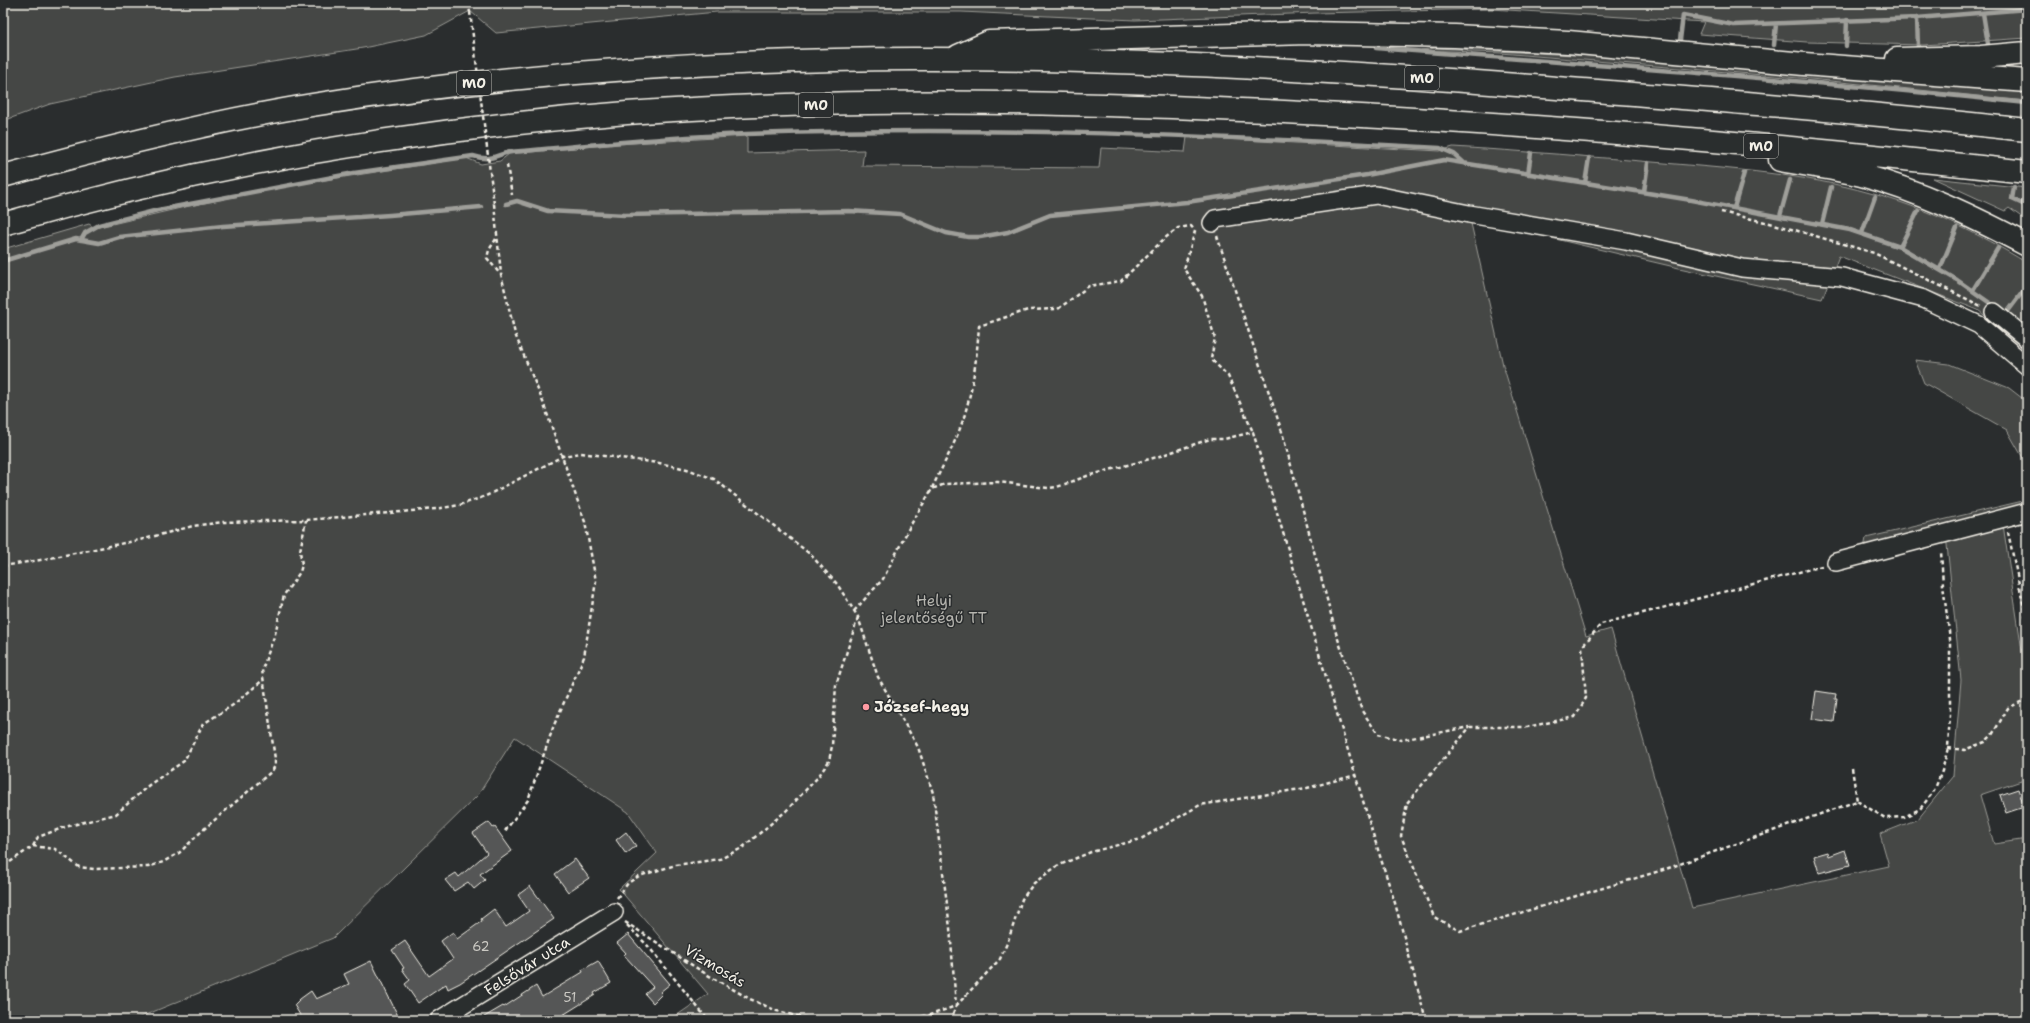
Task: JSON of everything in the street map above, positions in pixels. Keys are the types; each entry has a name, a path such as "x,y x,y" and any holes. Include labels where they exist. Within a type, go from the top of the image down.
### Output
{"highway":[{"path":"954,58 989,42 1348,33 1455,36 1568,42 1804,64 2027,81"},
{"path":"1804,64 1841,58 1951,58 2027,53"},
{"name":"M0","path":"3,176 111,147 216,123 311,106 409,91 518,78 637,68 801,60 954,58 1173,64 1389,75 1889,115 2027,130"},
{"name":"M0","path":"3,224 122,191 232,167 308,153 523,123 712,108 980,102 1209,107 1468,122 1882,156 2027,172"},
{"path":"1639,136 1860,174 1900,186 1971,216 2027,245"}],"street":[{"path":"1212,223 1215,219 1376,194 1469,214 1626,241 1742,268 1842,278 1917,297 1978,325 2027,366"},
{"path":"1994,312 2027,339"},
{"path":"1836,562 2027,512"},
{"name":"Felsővár utca","path":"439,1020 614,912"}],"path":[{"path":"468,3 494,204 496,239 501,274 515,334 543,402 585,522 596,581 584,657 554,725 528,800 505,831"},
{"path":"506,165 512,195"},
{"path":"1721,212 1774,224 1874,253 1994,312"},
{"path":"1212,223 1282,432 1336,633 1362,711 1378,734 1401,740 1470,727 1527,727 1574,717 1586,698 1582,647 1601,624 1836,562"},
{"path":"854,611 883,579 910,526 932,489 952,447 966,411 975,373 979,326 1028,310 1058,309 1089,286 1121,281 1178,228 1191,226 1195,231 1184,269 1202,296 1215,338 1211,359 1228,376 1252,432 1395,903 1426,1020"},
{"path":"496,239 489,250 487,258 501,274"},
{"path":"932,489 944,484 998,482 1048,488 1057,487 1087,476 1157,457 1210,439 1224,439 1252,432"},
{"path":"3,566 136,540 193,526 223,522 306,520 436,509 460,505 486,496 563,456 581,453 659,463 687,469 714,479 810,554 837,584 858,618 878,678 918,746 933,793 950,928 956,1006"},
{"path":"2004,518 2027,622"},
{"path":"33,846 55,849 79,867 94,869 148,867 163,862 179,853 204,829 266,777 275,766 262,670 275,634 284,595 300,572 300,551 306,520"},
{"path":"1857,801 1885,818 1904,817 1920,809 1934,791 1942,771 1948,748 1950,714 1950,639 1939,535"},
{"path":"708,1020 648,946 614,912 618,896 628,883 639,876 676,865 720,859 742,848 786,811 818,777 829,761 832,746 836,684 858,618"},
{"path":"3,862 10,862 33,846 38,837 65,827 116,814 149,785 184,761 203,724 233,705 263,680"},
{"path":"1948,748 1964,750 1985,742 1992,735 2008,708 2027,699"},
{"path":"1470,727 1407,803 1401,836 1434,917 1460,932 1663,870 1857,801"},
{"path":"1852,768 1857,801"},
{"path":"951,1020 956,1006 1000,959 1008,941 1022,900 1034,883 1057,866 1092,852 1141,839 1200,805 1307,788 1356,775"},
{"name":"Vízmosás","path":"614,912 629,925 750,999 778,1011 814,1020"},
{"path":"901,1020 930,1015 956,1006"}],"green space":[{"path":"3,3 2027,3 2027,38 1923,45 1807,42 1699,34 1704,22 1491,9 1316,13 1135,20 961,12 717,12 496,33 470,11 426,35 363,48 175,77 50,104 3,121"},
{"path":"1436,48 1614,57 2027,89 2027,101 1811,79 1500,53 1421,50"},
{"name":"Helyi jelentőségű TT","path":"747,136 747,153 864,150 862,166 1099,168 1101,148 1185,152 1187,137 1440,151 1453,147 1506,150 1742,170 1820,181 1891,199 1951,222 2027,263 2027,351 1978,310 1839,256 1822,299 1679,268 1470,219 1503,365 1586,636 1611,629 1692,908 1889,866 1880,834 1918,819 1953,776 1961,680 1946,535 1863,554 1866,538 2027,500 2027,511 2002,518 2024,664 2027,671 2027,779 1980,795 1994,844 2027,839 2027,1020 670,1020 708,994 619,889 657,853 628,812 515,737 478,795 333,938 133,1020 3,1020 3,249 89,224 95,228 286,186 466,158 481,164 500,161 509,154 618,144"},
{"path":"1933,178 2027,188 2027,221 2009,208 2005,211"},
{"path":"1915,360 1949,364 2009,388 2027,402 2027,465 2007,430 1924,383"}],"building":[{"path":"1816,691 1836,694 1835,699 1837,699 1834,722 1812,719"},
{"path":"2018,789 2024,807 2006,813 2000,795"},
{"path":"489,822 493,828 495,827 512,851 480,874 485,880 474,889 468,882 454,891 445,880 456,873 459,877 487,853 473,833"},
{"path":"626,832 636,846 626,854 616,840"},
{"path":"1845,850 1850,865 1819,873 1814,856 1828,852 1829,856"},
{"path":"575,859 589,878 568,892 555,874"},
{"path":"530,886 554,919 460,983 448,989 446,984 418,1003 405,984 410,980 402,969 404,968 392,950 405,941 429,976 453,959 441,941 453,932 457,939 482,921 481,919 494,909 506,927 529,911 518,895"},
{"path":"628,934 670,984 660,992 662,994 653,1003 645,994 653,987 624,955 626,953 617,943"},
{"path":"371,961 400,1020 303,1020 294,1005 300,999 311,991 316,999 349,984 344,974"},
{"path":"598,961 611,983 555,1020 479,1020 503,1006 504,1007 536,986 542,997"}],"waterway":[{"path":"1680,40 1683,15 1734,25 1917,18 2027,9"},
{"path":"1983,13 1988,44"},
{"path":"1917,18 1918,47"},
{"path":"1846,46 1847,20"},
{"path":"1774,45 1776,24"},
{"path":"1376,48 1783,80 2027,103"},
{"path":"81,240 85,233 99,225 158,210 354,173 473,156 489,158 513,152 700,136 814,132 993,131 1261,139 1440,148 1454,154 1463,162"},
{"path":"1528,174 1531,153"},
{"path":"1585,183 1589,158"},
{"path":"506,204 517,201 548,211 625,215 849,211 900,214 946,233 968,237 980,237 1008,232 1050,215 1187,202 1367,175 1444,160 1691,200 1850,230 1900,247 1957,280 1997,308"},
{"path":"1644,192 1648,163"},
{"path":"1734,208 1744,173"},
{"path":"1780,216 1790,180"},
{"path":"1822,224 1831,187"},
{"path":"2014,187 2012,199 2027,206"},
{"path":"1862,233 1875,197"},
{"path":"3,261 76,239 99,243 119,237 223,226 390,215 481,207"},
{"path":"1900,247 1918,211"},
{"path":"1940,269 1957,228"},
{"path":"1973,290 1998,248"},
{"path":"2006,314 2027,286"}],"place":[{"name":"József-hegy","path":"866,707"}]}
